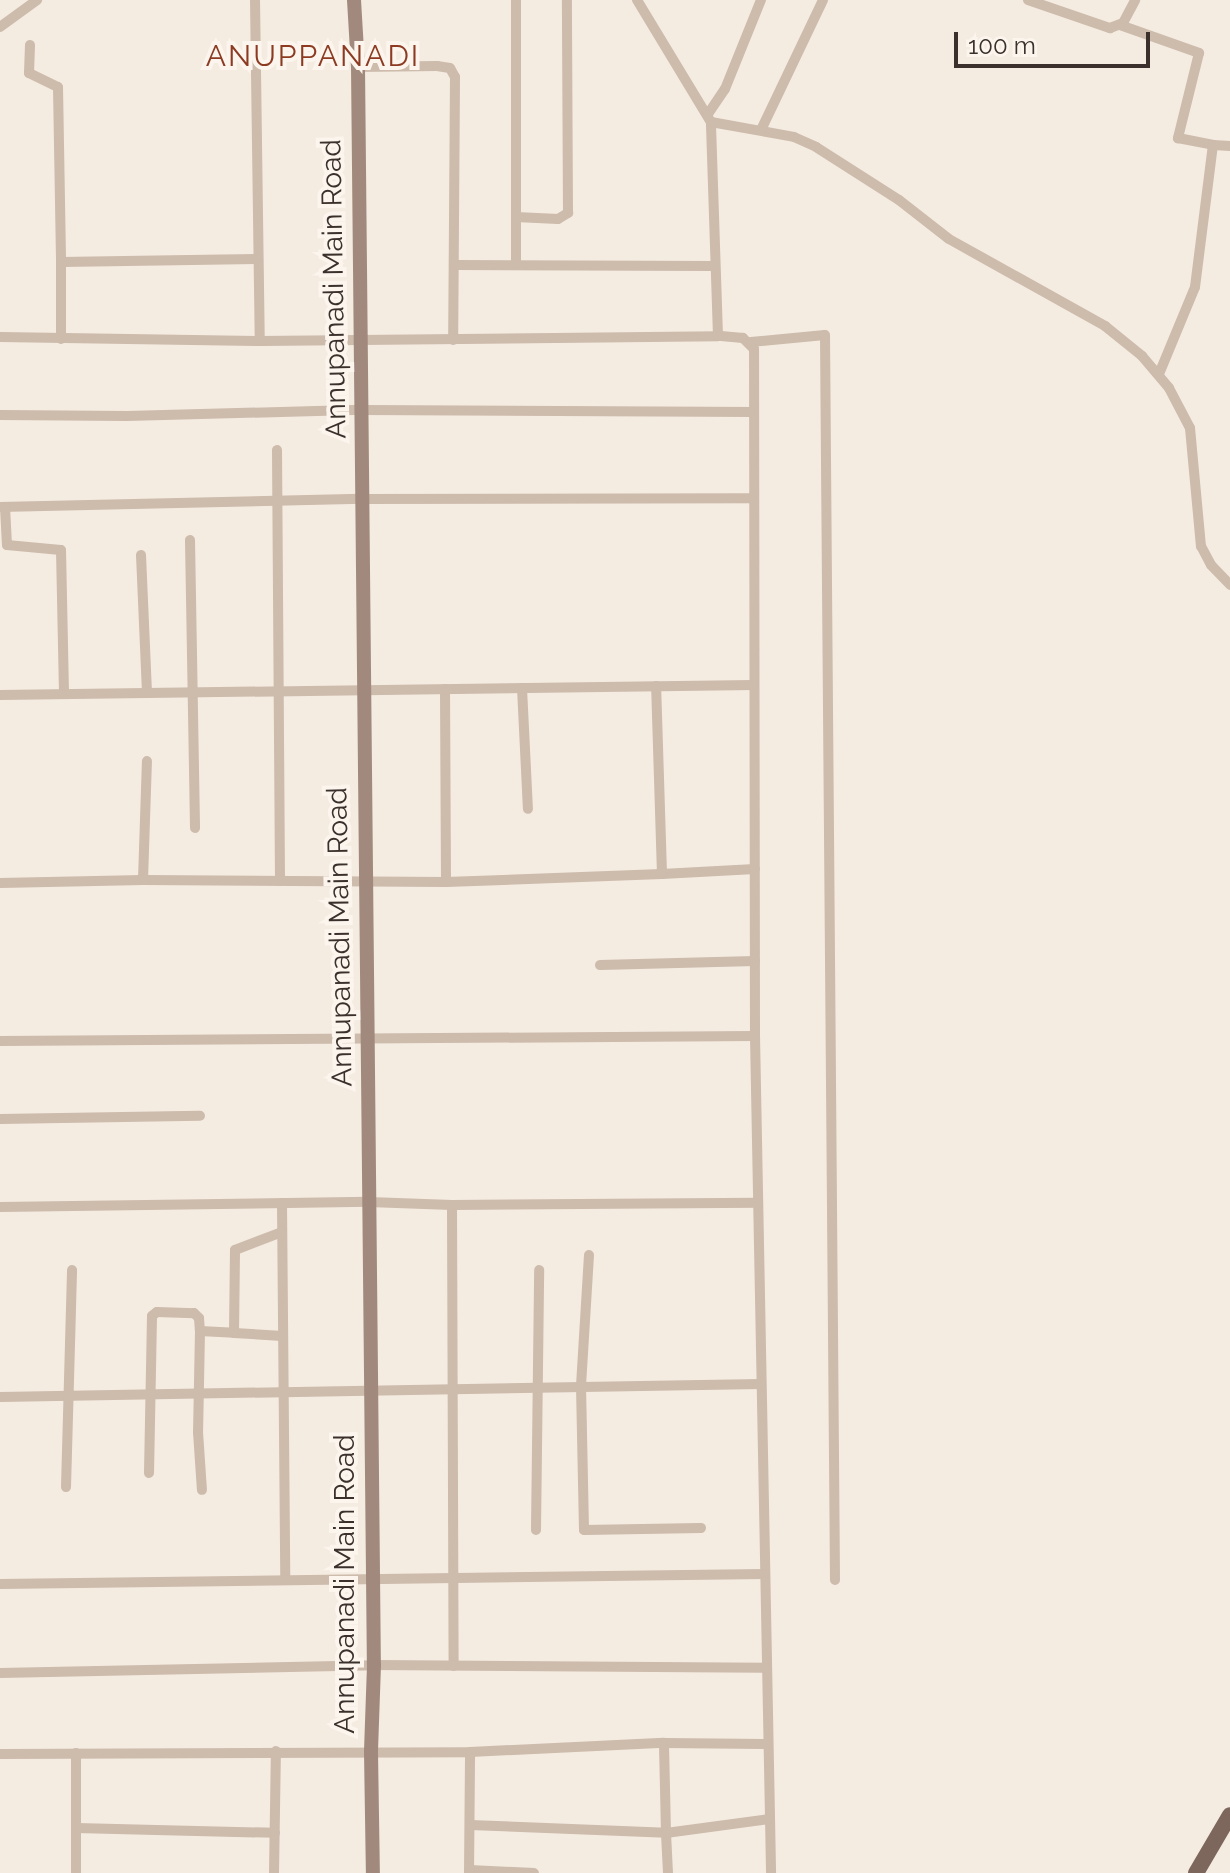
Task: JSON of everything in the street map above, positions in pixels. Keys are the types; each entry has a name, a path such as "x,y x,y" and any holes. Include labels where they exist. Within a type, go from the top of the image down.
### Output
{"main road":[{"path":"1196,1873 1230,1815"}],"street":[{"path":"0,27 37,0"},
{"path":"255,0 260,341"},
{"name":"Annupanadi Main Road","path":"354,0 358,67 362,410 362,690 374,1665 371,1752 373,1873"},
{"path":"516,0 516,265"},
{"path":"516,217 558,219 568,213 567,0"},
{"path":"637,0 709,118 718,336"},
{"path":"709,118 725,89 761,0"},
{"path":"761,130 823,0"},
{"path":"1028,0 1110,28 1120,25 1199,53 1178,138 1230,146"},
{"path":"1120,25 1135,0"},
{"path":"30,45 29,73 54,83 59,92 61,339"},
{"path":"358,67 437,66 450,68 455,77 456,265 453,340"},
{"path":"709,118 794,137 816,147 899,200 949,239 1105,326 1159,374 1190,428 1201,546 1211,565 1230,585"},
{"path":"1159,374 1195,287 1213,145"},
{"path":"61,262 258,259"},
{"path":"456,265 713,266"},
{"path":"0,337 260,341 718,336 751,342 825,335 835,1580"},
{"path":"751,342 754,349 755,1036 771,1873"},
{"path":"0,415 127,416 362,410 754,412"},
{"path":"277,450 280,881"},
{"path":"64,694 61,550 7,545 2,507 362,499 754,498"},
{"path":"190,540 195,828"},
{"path":"141,555 147,693"},
{"path":"0,695 754,685"},
{"path":"656,686 662,874"},
{"path":"522,688 528,809"},
{"path":"445,689 446,882"},
{"path":"143,880 147,761"},
{"path":"0,883 143,880 446,882 755,869"},
{"path":"600,965 755,961"},
{"path":"0,1041 755,1036"},
{"path":"0,1119 200,1116"},
{"path":"0,1207 369,1202 452,1205 758,1203"},
{"path":"282,1203 285,1578"},
{"path":"452,1205 454,1666"},
{"path":"234,1333 235,1250 282,1232"},
{"path":"589,1255 581,1386 584,1530 701,1528"},
{"path":"66,1487 71,1397 72,1270"},
{"path":"536,1530 539,1270"},
{"path":"149,1473 152,1316 157,1312 194,1313 199,1318 200,1331 202,1490"},
{"path":"200,1331 282,1336"},
{"path":"0,1397 761,1384"},
{"path":"0,1584 373,1576 764,1574"},
{"path":"0,1673 374,1665 766,1668"},
{"path":"0,1754 470,1752 664,1743 767,1744"},
{"path":"664,1743 668,1873"},
{"path":"274,1873 276,1751"},
{"path":"470,1752 470,1871 534,1873"},
{"path":"76,1753 76,1873"},
{"path":"470,1825 666,1833 769,1819"},
{"path":"76,1828 275,1833"}],"district":[{"name":"ANUPPANADI","path":"313,56"}]}
